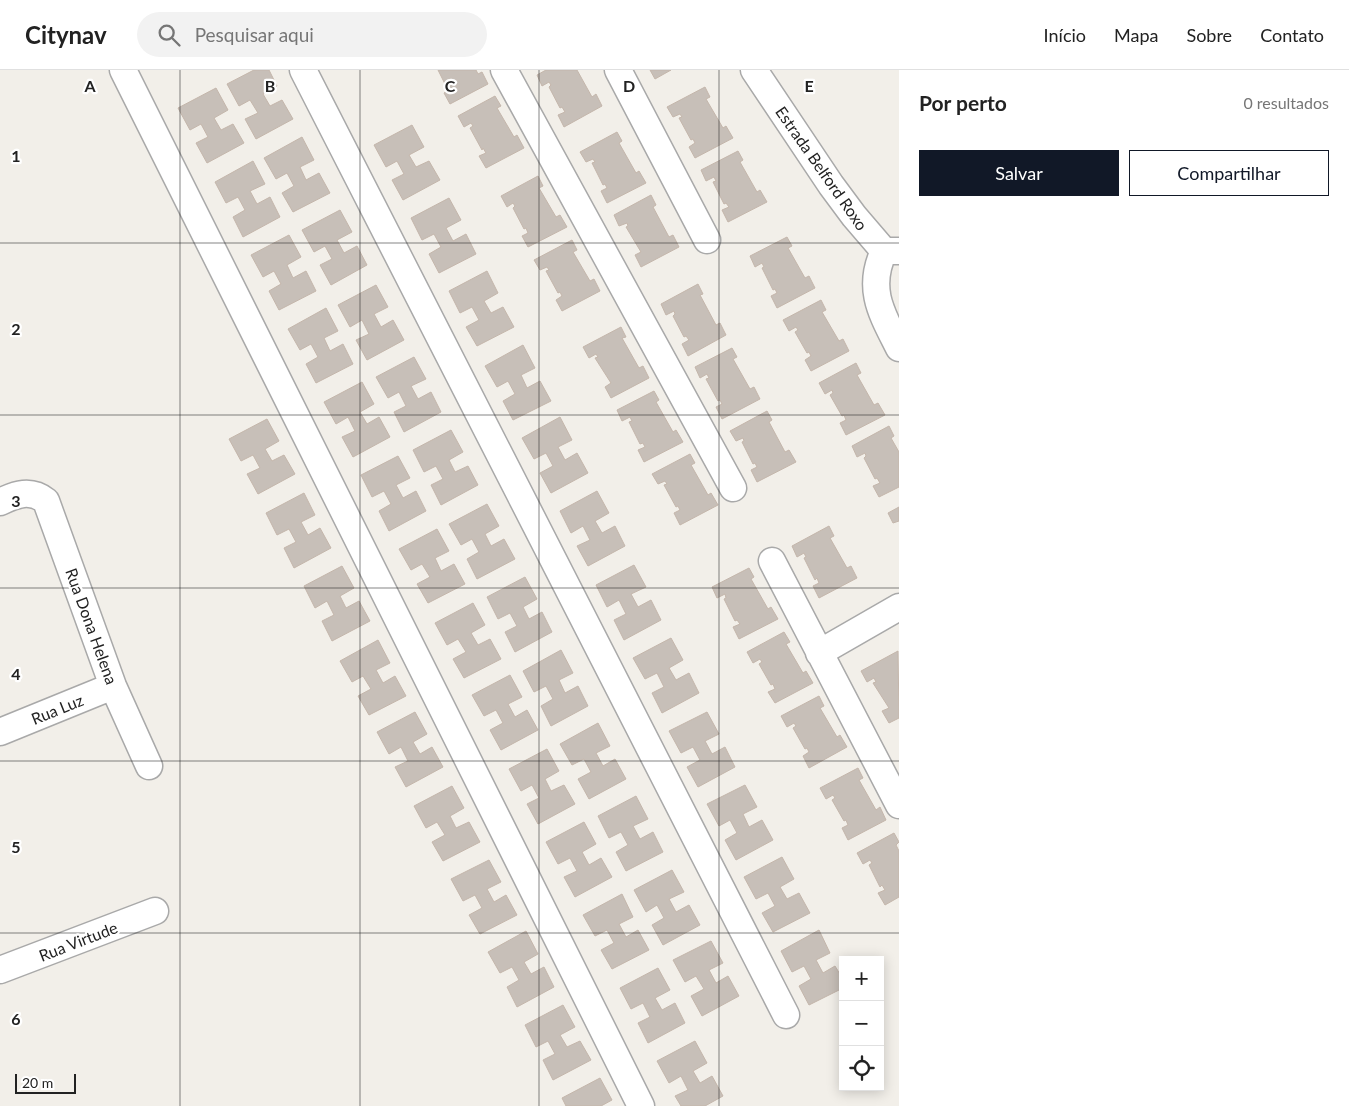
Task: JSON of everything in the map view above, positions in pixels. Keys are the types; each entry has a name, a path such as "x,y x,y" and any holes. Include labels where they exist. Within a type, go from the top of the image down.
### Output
{"street":[{"path":"123,70 641,1106"},
{"path":"303,70 786,1015"},
{"path":"504,70 733,488"},
{"path":"618,70 707,240"},
{"name":"Estrada Belford Roxo","path":"754,70 854,216 891,251"},
{"path":"891,251 878,262 875,284 878,306 899,348"},
{"name":"Rua Dona Helena","path":"0,502 20,494 31,493 46,501 113,686 148,766"},
{"path":"772,561 899,806"},
{"path":"819,653 899,607"},
{"name":"Rua Luz","path":"0,732 113,686"},
{"name":"Rua Virtude","path":"0,970 155,911"}],"building":[{"path":"254,70 269,70 277,86 263,94 270,106 282,100 293,119 256,139 245,119 258,113 250,100 239,106 227,84"},
{"path":"438,70 476,70 478,74 482,72 488,84 450,104 444,93 450,89 448,85 446,86"},
{"path":"546,70 577,70 592,97 596,94 602,106 564,127 558,115 565,112 562,107 560,108 549,87 551,85 549,82 542,86 537,75"},
{"path":"650,70 671,70 655,79"},
{"path":"705,87 710,97 706,99 723,128 726,126 733,138 695,158 689,147 695,143 693,139 691,140 679,118 682,117 680,114 673,117 667,107"},
{"path":"216,88 228,110 214,118 221,130 233,124 244,143 207,163 196,143 208,137 201,124 190,130 178,108"},
{"path":"495,96 501,106 497,108 514,137 517,135 524,148 486,168 479,156 486,153 483,148 482,150 470,128 473,126 471,123 464,127 458,116"},
{"path":"412,125 424,147 409,155 416,167 429,161 440,180 403,200 392,180 404,174 397,161 386,167 374,145"},
{"path":"617,132 622,141 619,143 636,173 639,171 646,183 607,203 601,191 607,188 605,184 603,185 592,163 595,162 593,159 586,162 580,152"},
{"path":"302,137 314,160 300,167 306,180 319,173 330,193 293,212 282,193 294,186 287,173 276,179 264,158"},
{"path":"738,151 743,160 740,162 757,192 760,190 767,202 728,222 722,210 729,207 726,203 724,204 713,182 716,181 714,177 706,181 701,170"},
{"path":"253,161 265,184 250,191 257,204 270,197 280,217 243,237 233,217 245,210 238,197 226,203 215,182"},
{"path":"538,176 543,186 539,188 556,217 560,215 567,227 528,247 522,236 528,233 513,208 515,206 513,203 507,207 501,196"},
{"path":"651,195 656,205 653,207 669,237 673,235 679,247 641,267 635,255 641,252 626,227 628,226 627,223 619,226 614,215"},
{"path":"449,198 461,220 446,228 453,241 466,234 476,254 439,273 429,254 441,247 434,234 422,240 411,218"},
{"path":"340,210 352,232 337,240 344,253 357,246 367,265 331,285 320,265 332,259 325,246 314,252 302,230"},
{"path":"289,235 301,257 287,265 293,278 306,271 316,291 279,310 269,291 281,284 274,271 263,277 251,255"},
{"path":"787,237 792,246 788,248 805,278 809,276 815,288 777,308 771,296 777,293 775,289 773,290 762,268 764,267 762,263 755,267 750,256"},
{"path":"572,240 577,250 573,252 590,281 594,279 600,291 562,311 556,300 562,296 560,292 558,293 546,271 549,270 547,267 540,270 534,260"},
{"path":"487,271 498,293 484,301 491,313 503,307 514,327 477,346 466,327 479,320 472,307 460,313 449,291"},
{"path":"698,284 703,294 700,295 716,325 720,323 726,335 688,356 682,344 689,340 686,336 684,337 673,316 675,314 674,311 666,315 661,304"},
{"path":"376,285 388,307 374,314 381,327 393,320 404,340 367,360 356,340 369,334 362,320 350,327 338,305"},
{"path":"821,300 826,310 822,312 839,341 843,339 849,351 811,371 805,360 811,356 809,352 807,353 795,332 798,330 796,327 789,331 783,320"},
{"path":"326,308 338,331 324,338 330,351 343,344 353,364 316,383 306,364 318,357 311,344 300,350 288,329"},
{"path":"621,327 626,337 622,338 639,368 643,366 649,378 611,398 605,387 611,383 595,358 598,357 596,354 589,358 583,347"},
{"path":"523,345 535,368 521,375 527,388 540,381 551,401 513,420 503,401 515,394 508,381 497,387 485,366"},
{"path":"732,348 737,357 733,359 750,389 754,387 760,399 722,419 716,407 722,404 720,400 718,401 706,379 709,378 707,374 700,378 695,367"},
{"path":"414,357 426,379 411,386 418,399 431,392 441,412 404,432 394,412 406,406 399,392 388,398 376,377"},
{"path":"856,363 861,373 857,375 874,405 878,403 885,415 846,435 840,423 846,420 830,395 833,393 832,390 825,394 819,383"},
{"path":"362,382 374,404 360,412 367,424 379,417 390,437 353,457 342,437 355,431 348,417 336,424 324,402"},
{"path":"654,391 659,400 656,402 673,432 676,430 683,442 644,462 638,450 645,447 643,443 640,444 629,422 632,421 630,417 622,421 617,410"},
{"path":"767,411 772,420 769,422 785,452 789,450 796,462 757,482 751,470 757,467 755,463 753,464 742,442 744,441 743,438 736,441 730,431"},
{"path":"560,417 572,440 558,447 565,460 577,453 588,473 551,493 540,473 553,466 546,453 534,459 522,438"},
{"path":"267,419 279,441 265,449 272,461 284,455 295,474 258,494 247,474 260,468 253,455 241,461 229,439"},
{"path":"889,426 894,436 891,438 899,452 899,487 879,497 873,486 880,483 877,478 875,479 864,458 866,456 865,453 857,457 852,446"},
{"path":"451,430 463,452 449,460 455,472 468,466 478,485 441,505 431,485 443,479 436,466 424,472 413,450"},
{"path":"690,454 695,463 691,465 708,495 711,493 718,505 680,525 674,513 680,510 678,506 676,507 664,485 667,484 665,481 658,484 652,474"},
{"path":"398,456 410,478 396,485 403,498 416,491 426,511 389,531 379,511 391,504 384,491 372,497 361,475"},
{"path":"597,491 609,513 595,521 602,533 615,526 625,546 588,566 577,546 590,540 583,526 571,533 560,511"},
{"path":"304,493 315,515 301,522 308,535 320,528 331,548 294,568 284,548 296,542 289,529 277,535 266,513"},
{"path":"487,504 499,526 485,534 491,546 504,539 515,559 477,579 467,559 479,552 472,539 461,545 449,524"},
{"path":"899,507 899,521 893,523 888,513"},
{"path":"829,526 834,536 830,538 847,568 851,566 857,578 819,598 813,586 819,583 817,578 815,580 804,558 806,557 804,553 797,557 792,546"},
{"path":"437,529 449,551 435,558 441,571 454,564 465,584 428,603 417,584 430,577 422,564 411,570 399,549"},
{"path":"634,565 646,587 631,594 638,607 651,600 661,620 624,640 614,620 626,614 619,600 607,607 596,585"},
{"path":"342,566 354,588 340,596 346,608 359,601 370,621 332,641 322,621 334,615 327,601 315,608 304,586"},
{"path":"749,568 754,577 751,579 768,609 771,607 778,619 739,639 733,627 740,624 737,620 735,621 724,599 726,598 725,594 717,598 712,587"},
{"path":"525,577 537,599 523,607 529,619 542,612 552,632 515,652 505,632 517,626 510,613 498,619 487,597"},
{"path":"473,603 485,625 471,633 478,645 490,639 501,659 464,678 453,659 466,652 458,639 447,645 435,623"},
{"path":"784,632 790,642 786,644 803,673 806,671 813,683 775,703 768,692 775,689 759,664 762,662 760,659 753,663 747,652"},
{"path":"671,638 683,660 669,668 676,680 689,673 699,693 662,713 652,693 664,687 657,673 645,679 633,658"},
{"path":"378,640 390,663 376,670 383,683 395,676 406,696 369,715 358,696 371,689 363,676 352,682 340,661"},
{"path":"561,650 573,673 559,680 565,693 578,686 588,706 551,726 541,706 553,699 546,686 534,692 523,671"},
{"path":"898,651 899,718 889,723 882,711 889,708 873,683 876,682 874,678 867,682 861,671"},
{"path":"510,675 522,697 508,704 515,717 527,710 538,730 501,750 490,730 503,723 496,710 484,716 472,695"},
{"path":"819,696 824,706 820,708 837,737 840,735 847,747 809,768 803,756 809,752 807,748 805,749 793,728 796,726 794,723 787,727 781,716"},
{"path":"415,712 427,734 413,742 420,754 432,747 443,767 406,787 395,767 408,761 401,747 389,754 377,732"},
{"path":"707,712 719,734 705,741 712,754 725,747 735,767 698,787 687,767 700,760 693,747 681,753 669,731"},
{"path":"598,723 610,746 596,753 603,766 615,759 626,779 589,799 578,779 591,772 584,759 572,765 560,744"},
{"path":"547,749 559,771 545,779 551,791 564,785 575,804 538,824 527,804 539,798 532,785 521,791 509,769"},
{"path":"858,768 863,778 859,780 876,810 880,807 886,820 848,840 842,828 848,825 832,800 835,798 833,795 826,799 820,788"},
{"path":"745,785 757,807 743,814 749,827 762,820 773,840 736,860 725,840 737,833 730,820 719,826 707,804"},
{"path":"452,786 464,808 450,816 456,828 469,822 480,842 443,861 432,842 445,835 437,822 426,828 414,806"},
{"path":"636,796 648,819 633,826 640,839 653,832 663,852 626,871 616,852 628,845 621,832 609,838 598,816"},
{"path":"584,822 596,844 582,852 589,865 601,858 612,877 575,897 564,877 577,871 570,858 558,864 546,842"},
{"path":"894,833 899,842 896,845 899,851 899,897 885,905 878,893 885,890 882,885 880,887 869,865 872,863 870,860 863,864 857,853"},
{"path":"782,857 794,879 780,887 787,899 799,893 810,913 773,932 762,913 775,906 768,893 756,899 744,877"},
{"path":"489,860 501,882 487,889 494,902 506,895 517,915 480,934 469,915 482,908 475,895 463,901 451,879"},
{"path":"672,870 684,892 669,899 676,912 689,905 700,925 663,945 652,925 664,918 657,905 646,912 634,890"},
{"path":"622,894 633,917 619,924 626,937 638,930 649,950 612,969 601,950 614,943 607,930 595,936 583,915"},
{"path":"819,930 830,953 816,960 823,973 835,966 839,972 839,990 809,1005 799,986 811,979 804,966 792,972 781,951"},
{"path":"526,931 538,954 524,962 531,974 544,967 554,987 517,1007 507,987 519,980 512,967 500,973 488,952"},
{"path":"711,941 723,963 709,970 716,983 728,976 739,996 702,1016 691,996 704,989 696,976 685,982 673,960"},
{"path":"658,968 670,990 655,998 662,1010 675,1003 685,1023 648,1043 638,1023 650,1017 643,1003 631,1009 620,988"},
{"path":"563,1005 575,1027 560,1035 567,1047 580,1041 591,1060 553,1080 543,1060 555,1054 548,1041 536,1047 525,1025"},
{"path":"695,1041 707,1063 693,1071 700,1083 712,1076 723,1096 705,1106 681,1106 675,1096 688,1090 681,1076 669,1083 657,1061"},
{"path":"600,1078 612,1100 601,1106 566,1106 562,1098"}]}
